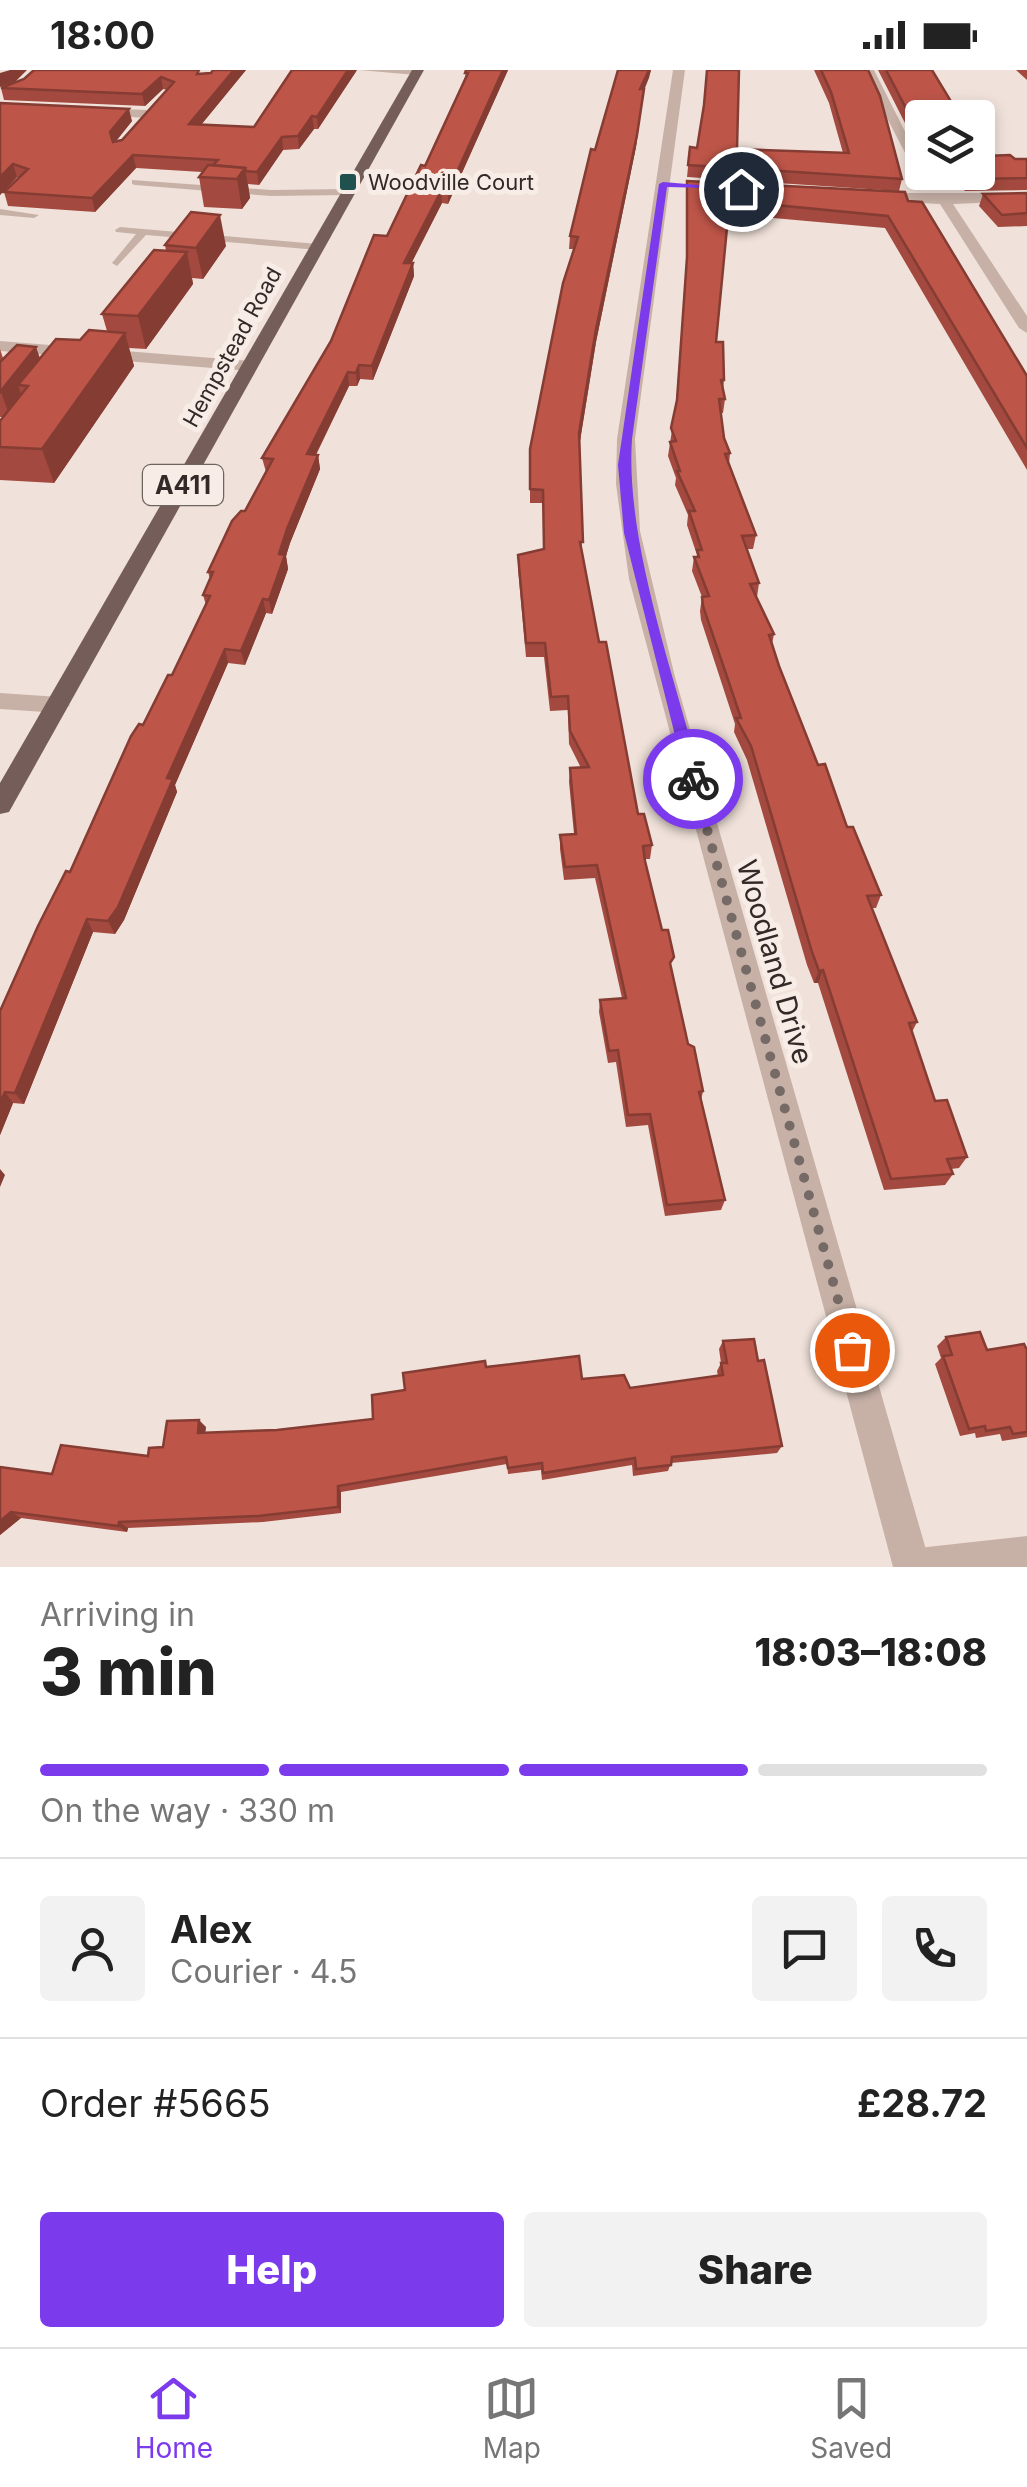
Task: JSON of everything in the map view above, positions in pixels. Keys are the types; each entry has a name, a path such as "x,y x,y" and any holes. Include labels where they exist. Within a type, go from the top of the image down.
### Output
{"main road":[{"name":"Hempstead Road","path":"0,805 417,71"}],"street":[{"path":"366,70 417,71"},
{"name":"Woodland Drive","path":"679,70 667,185 626,439 624,465 630,533 718,872 915,1567"},
{"path":"868,70 905,140"},
{"path":"87,111 147,114"},
{"path":"934,190 1027,328"},
{"path":"859,196 941,200 1027,197"},
{"path":"0,346 250,366"},
{"path":"0,361 21,363"},
{"path":"0,701 60,705"},
{"path":"915,1567 1027,1555"}],"lane":[{"path":"138,126 159,103"},
{"path":"135,182 272,194 348,192"},
{"path":"12,194 0,209 34,215"},
{"path":"120,230 318,246"},
{"path":"118,262 144,231"}],"building":[{"path":"34,70 199,70 197,74 234,70 189,124 254,127 292,70 348,70 317,117 312,116 298,136 282,137 257,172 213,165 218,160 133,155 92,198 4,192 28,169 13,164 0,177 0,103 129,109 110,132 113,142 122,140 174,82 161,77 142,94 1,88 24,79"},
{"path":"466,70 503,70 448,192 441,191 404,263 413,263 372,366 359,365 356,373 348,372 307,454 318,455 287,529 279,554 285,555 269,600 263,599 241,651 225,649 167,778 173,779 118,907 108,921 87,919 15,1093 5,1092 0,1103 0,1011 38,926 66,871 70,872 131,736 139,724 143,725 168,675 172,675 210,596 203,595 213,572 208,572 232,521 245,511 273,459 262,458 331,341 374,235 387,236 421,165 425,166 468,73"},
{"path":"618,70 649,70 640,89 644,89 637,135 596,329 579,433 580,542 599,642 606,642 638,814 644,814 652,845 643,846 645,861 662,930 668,930 674,957 670,963 688,1044 694,1047 703,1091 699,1092 725,1200 667,1205 650,1114 628,1115 618,1050 609,1051 600,1000 626,998 597,865 565,867 560,835 576,834 570,768 589,767 570,731 568,696 551,697 545,643 526,643 518,555 544,549 543,490 530,489 530,449 563,283 578,237 570,236 591,149 595,150"},
{"path":"707,70 739,70 737,149 849,153 821,70 868,70 880,96 902,179 688,165 690,147 697,148"},
{"path":"886,70 932,70 950,100 905,100 905,106"},
{"path":"995,156 1027,159 1027,178 995,179"},
{"path":"208,165 245,168 237,179 199,177"},
{"path":"687,181 905,192 908,201 922,202 1027,376 1027,448 888,216 764,204 764,209 729,207 716,342 723,342 721,380 725,399 719,399 730,453 725,454 756,535 742,536 759,583 750,584 774,634 769,635 779,666 818,765 825,764 847,827 853,827 881,895 867,896 917,1022 909,1023 935,1101 947,1100 967,1157 947,1159 953,1174 891,1179 823,970 819,971 812,952 751,746 736,718 741,718 703,606 702,597 709,596 694,557 699,557 697,550 702,550 689,511 695,511 677,471 670,442 676,441 671,428 677,400 687,257"},
{"path":"1027,193 1027,213 1002,215 983,194"},
{"path":"191,212 220,215 196,248 165,245"},
{"path":"154,250 187,252 138,316 102,314"},
{"path":"89,330 125,333 42,449 0,447 0,421 28,386 18,385 56,339 80,340"},
{"path":"17,345 36,347 0,392 0,362"},
{"path":"980,1332 987,1350 1024,1344 1027,1350 1027,1432 1013,1434 1010,1427 969,1429 943,1356 952,1355 946,1337"},
{"path":"754,1339 758,1361 764,1360 782,1446 672,1457 671,1465 636,1469 635,1458 543,1473 542,1463 508,1468 506,1457 338,1486 338,1507 258,1516 119,1522 118,1526 11,1512 0,1521 0,1467 52,1474 61,1445 148,1456 149,1448 163,1447 167,1421 199,1420 198,1433 277,1430 373,1419 372,1395 405,1390 403,1373 485,1361 486,1367 579,1356 582,1379 624,1375 630,1388 723,1375 721,1363 727,1363 723,1341"}],"way so far":[{"path":"693,779 852,1350"}],"place":[{"name":"Woodville Court","path":"348,182"}],"route":[{"path":"693,779 630,533 624,465 626,439 663,184 741,189"}]}
